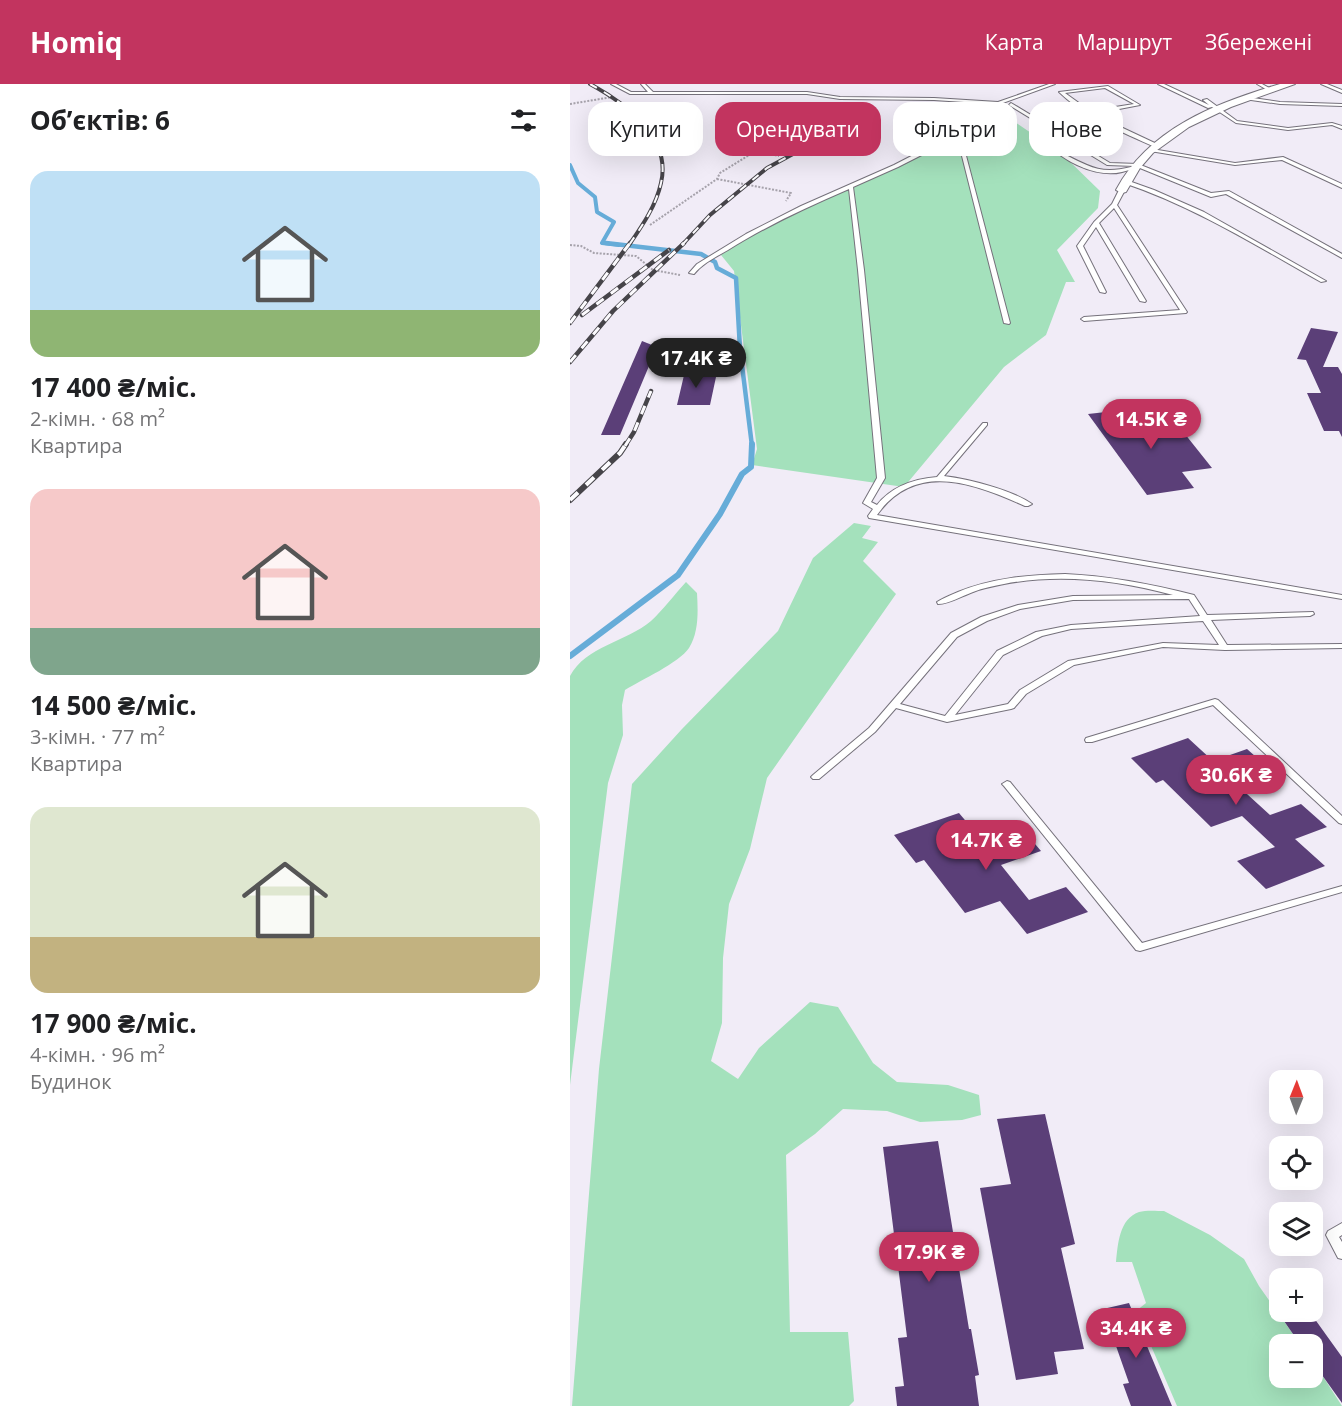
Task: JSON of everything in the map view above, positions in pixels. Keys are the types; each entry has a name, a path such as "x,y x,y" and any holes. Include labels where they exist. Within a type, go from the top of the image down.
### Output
{"street":[{"path":"1124,186 1136,165 1177,131 1217,110 1290,84"}],"lane":[{"path":"614,84 630,93 807,93 840,98 982,102"},
{"path":"643,84 652,93"},
{"path":"1001,102 1053,84"},
{"path":"1160,84 1217,110"},
{"path":"1259,84 1271,90"},
{"path":"1323,84 1342,92"},
{"path":"1106,87 1138,105 1089,113 1077,107 1060,92 1106,87"},
{"path":"1246,98 1265,102 1342,105"},
{"path":"1205,100 1236,122 1288,129 1332,124 1342,128"},
{"path":"1017,108 1109,164 1136,165 1211,195 1227,192 1342,256"},
{"path":"1123,131 1154,148 1235,164 1283,158 1342,186"},
{"path":"692,273 699,265 718,252 803,207 851,187 914,156"},
{"path":"964,156 1007,323"},
{"path":"1064,156 1074,164 1095,170 1120,172 1136,165"},
{"path":"1103,292 1080,246 1096,222 1114,205 1124,186 1143,187 1207,217 1323,281"},
{"path":"851,187 881,478 867,503 878,508"},
{"path":"1084,319 1184,312 1114,205"},
{"path":"1096,222 1143,300"},
{"path":"940,477 985,424"},
{"path":"1028,504 993,489 940,477 924,478 890,495 872,516 1342,597"},
{"path":"941,602 995,582 1057,574 1150,586 1191,597 1225,648"},
{"path":"816,777 872,730 954,635 1001,612 1036,603 1073,598 1191,597"},
{"path":"947,719 990,663 1000,653 1024,639 1071,627 1310,614"},
{"path":"895,705 947,719 1011,706 1023,692 1071,663 1162,645 1225,648 1342,646"},
{"path":"1089,740 1215,702 1342,821"},
{"path":"1007,784 1140,947 1342,889"},
{"path":"1342,1228 1332,1235 1342,1254"}],"path":[{"path":"570,104 619,95"},
{"path":"650,225 717,179 720,173 746,156"},
{"path":"717,179 780,191"},
{"path":"570,245 581,246 594,253 636,256 653,270 666,274 692,273"}],"green space":[{"path":"1017,124 1029,132 1029,156 1064,156 1100,191 1098,208 1057,250 1075,282 1066,282 1046,335 1004,367 904,487 752,465 757,449 734,271 721,255 748,235 912,156 1017,156"},
{"path":"854,523 871,526 862,538 878,542 863,561 896,594 767,778 750,849 729,904 723,958 722,1023 711,1061 738,1079 759,1048 810,1002 838,1007 873,1063 897,1082 948,1085 979,1095 981,1115 962,1120 920,1122 887,1111 843,1109 815,1134 786,1155 790,1332 848,1332 854,1401 849,1406 572,1406 599,1069 632,784 778,631 813,558"},
{"path":"686,582 697,593 698,614 689,648 669,665 625,690 622,705 623,735 608,783 570,1085 570,676 577,666 596,651 651,621"},
{"path":"1148,1211 1164,1211 1210,1235 1244,1259 1269,1300 1269,1322 1284,1322 1293,1334 1269,1334 1269,1388 1323,1388 1323,1377 1342,1406 1177,1406 1136,1311 1146,1303 1132,1262 1116,1262 1123,1226 1132,1215"}],"building":[{"path":"1311,328 1338,332 1323,367 1338,367 1342,374 1342,437 1339,431 1324,431 1307,393 1321,393 1306,360 1297,359"},
{"path":"642,341 657,347 620,435 601,435"},
{"path":"685,371 702,371 701,377 716,377 710,405 677,405"},
{"path":"1133,409 1144,422 1173,419 1212,468 1182,472 1194,488 1147,495 1088,414"},
{"path":"1188,738 1213,761 1247,749 1273,772 1236,784 1270,815 1301,804 1327,827 1295,839 1325,866 1266,889 1237,861 1275,847 1242,816 1211,827 1163,780 1156,783 1131,758"},
{"path":"959,813 980,838 1019,825 1041,851 1001,865 1029,900 1066,887 1088,912 1027,934 1000,901 965,913 924,860 916,863 894,835"},
{"path":"1045,1114 1075,1244 1061,1248 1084,1349 1054,1352 1058,1374 1016,1380 980,1188 1011,1184 997,1119"},
{"path":"938,1141 969,1329 971,1329 979,1375 975,1376 979,1406 897,1406 895,1387 904,1386 898,1338 907,1337 883,1147"},
{"path":"1129,1303 1172,1406 1131,1406 1123,1384 1129,1383 1103,1309"},
{"path":"1285,1322 1317,1322 1342,1357 1342,1403 1323,1376 1323,1334 1293,1334"}],"waterway":[{"path":"570,165 578,183 595,197 597,212 614,222 602,243 619,245"},
{"path":"606,243 701,254 715,262 717,268 736,278 740,349 752,445"},
{"path":"570,656 678,575 720,514 742,474 751,467 752,445"}],"railway":[{"path":"590,84 617,101 643,123 653,136 663,166 656,200 629,245"},
{"path":"683,244 710,215 767,168 789,156"},
{"path":"570,323 630,243"},
{"path":"570,362 613,311 683,244"},
{"path":"582,315 669,250"},
{"path":"625,446 634,432 651,391"},
{"path":"570,500 620,453 626,444"}]}
